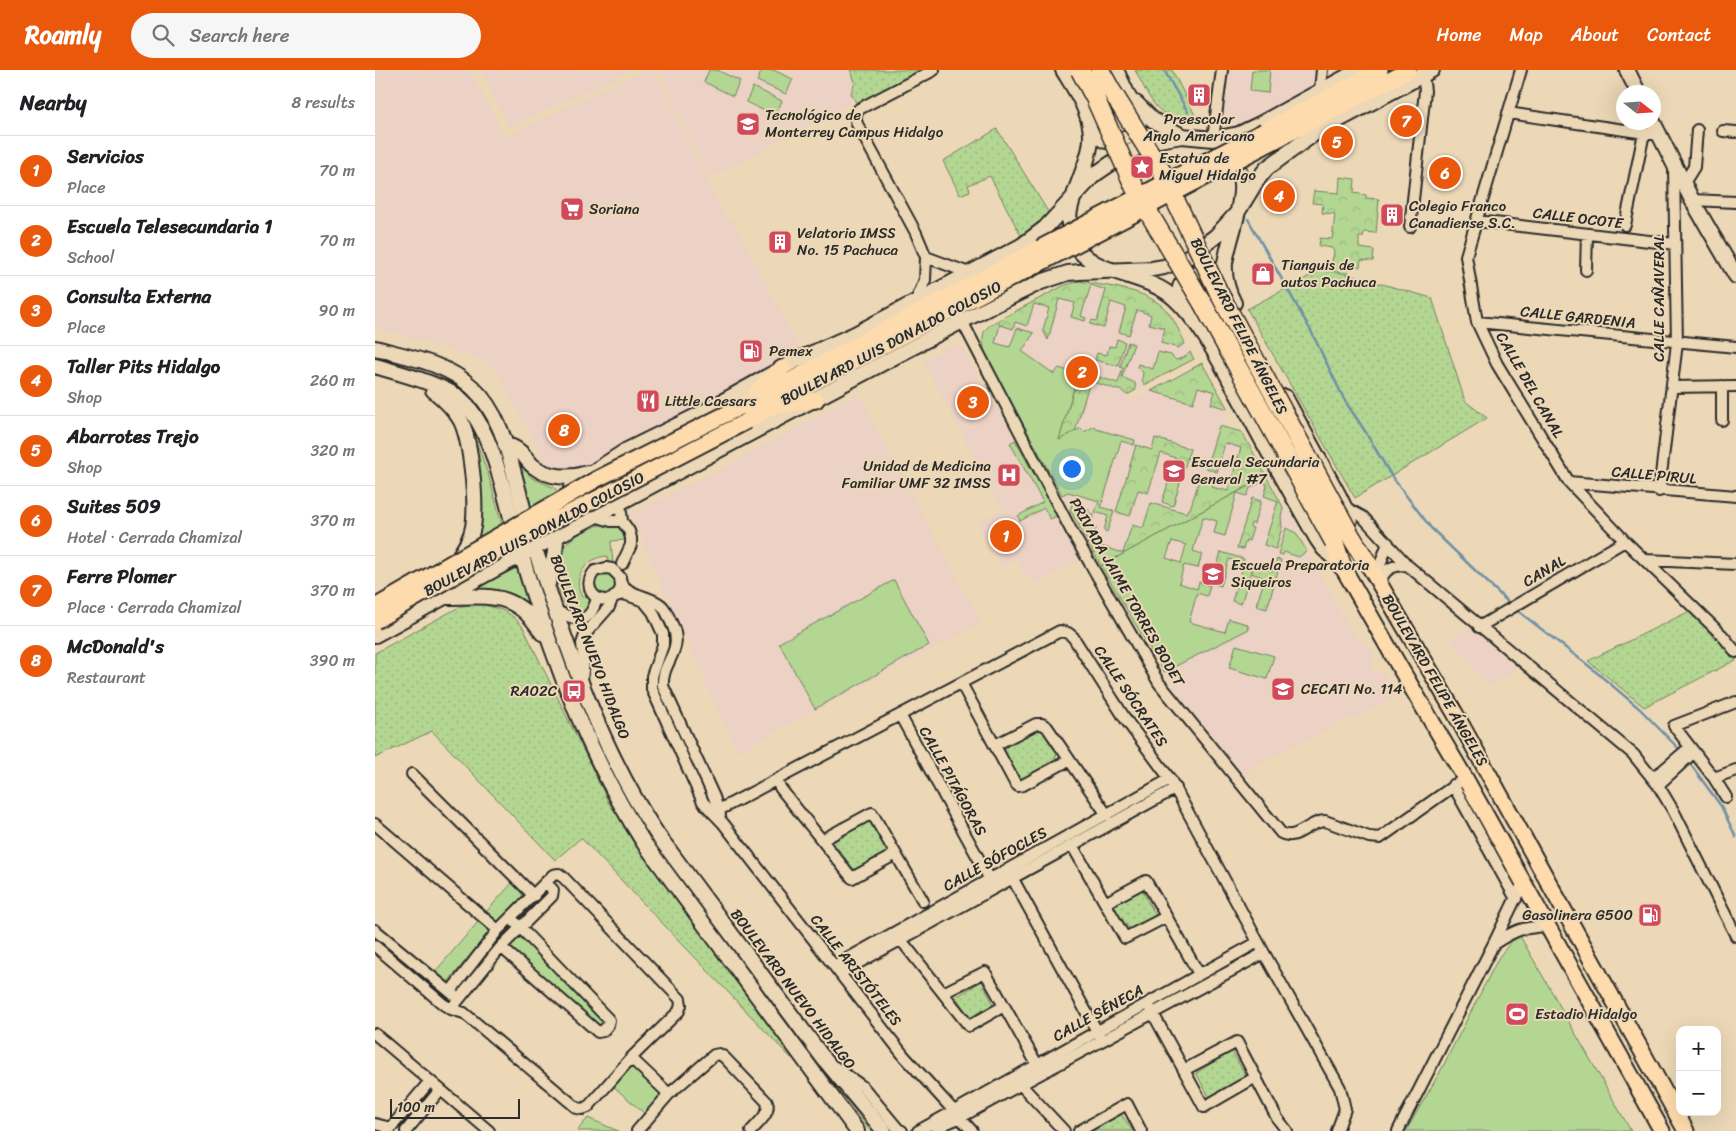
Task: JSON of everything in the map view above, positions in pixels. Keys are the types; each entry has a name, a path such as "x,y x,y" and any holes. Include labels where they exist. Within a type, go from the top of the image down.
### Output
{"highway":[{"name":"BOULEVARD FELIPE ÁNGELES","path":"1079,70 1095,98 1134,186 1153,220 1341,538 1375,574"},
{"name":"BOULEVARD FELIPE ÁNGELES","path":"1100,70 1162,172 1179,204 1219,293 1341,538 1342,566"}],"main road":[{"path":"1063,70 1101,138 1108,142 1116,141 1133,133 1138,126 1139,118 1116,70"},
{"name":"BOULEVARD LUIS DONALDO COLOSIO","path":"375,603 450,564 526,521 593,472 627,450 698,415 783,368 855,334 1021,246 1044,229 1094,175 1125,154 1153,142 1182,136 1213,139 1239,134 1359,70"},
{"name":"BOULEVARD LUIS DONALDO COLOSIO","path":"375,621 521,538 747,422 805,388 819,373 1380,70"},
{"path":"1627,70 1634,85"},
{"path":"1237,213 1257,180 1267,168 1318,131 1421,72"},
{"name":"BOULEVARD LUIS DONALDO COLOSIO","path":"375,608 597,479 740,407 819,373 1421,72"},
{"path":"1127,93 1153,120 1182,136"},
{"path":"1086,110 1091,142 1069,216 1069,229 1072,240 1081,254 1091,262 1164,290 1175,298 1194,321 1214,351 1317,539 1324,549 1342,566"},
{"path":"1260,124 1252,132 1248,142 1249,152 1262,160 1279,159"},
{"path":"1652,130 1673,163 1736,276"},
{"path":"1213,139 1224,145 1231,152 1241,170 1240,196 1225,263 1224,273 1227,290"},
{"name":"BOULEVARD LUIS DONALDO COLOSIO","path":"375,635 450,594 527,546 556,536 595,516 962,321 1041,282 1074,272 1164,267 1188,258 1216,236 1237,213"},
{"path":"1021,246 1037,246 1049,252 1053,258 1051,269 1041,282"},
{"path":"1194,321 1180,291 1181,284 1184,280 1206,268 1212,268 1217,270 1345,507 1375,574"},
{"name":"BOULEVARD NUEVO HIDALGO","path":"375,348 445,368 461,378 484,400 495,419 505,444 526,521 527,546 525,568 551,645 584,731 623,810 644,843 857,1131"},
{"name":"BOULEVARD NUEVO HIDALGO","path":"375,366 420,380 455,395 473,413 491,448 513,528 527,546 548,588 599,724 637,804 657,834 824,1059 884,1131"},
{"path":"740,407 783,368"},
{"path":"420,380 461,378"},
{"path":"420,380 447,401 460,419 466,434 473,492 473,527 468,541 450,564 461,566 467,575"},
{"path":"450,594 466,581 467,575 475,568 527,546 615,481 756,408 805,388"},
{"path":"772,407 816,400"},
{"path":"505,444 518,449 540,471 552,475 565,477 579,476 593,472"},
{"path":"548,588 557,549 556,536"},
{"name":"BOULEVARD FELIPE ÁNGELES","path":"1342,566 1445,744 1459,781 1523,883 1662,1131"},
{"name":"BOULEVARD FELIPE ÁNGELES","path":"1375,574 1687,1131"},
{"path":"450,594 497,598 514,603 529,615 551,645"},
{"path":"1445,744 1465,732"}],"street":[{"path":"916,301 925,280 926,257 916,233 857,124 855,116 859,109 934,70"},
{"path":"1213,139 1221,70"},
{"path":"1320,90 1322,70"},
{"name":"CALLE DEL CANAL","path":"1521,70 1466,256 1477,322 1497,364 1569,482 1625,541 1722,635 1736,652"},
{"path":"1411,227 1425,91 1421,72"},
{"path":"1507,114 1616,126"},
{"path":"1625,225 1652,130"},
{"path":"1684,183 1693,167 1697,130"},
{"path":"1723,131 1736,132"},
{"name":"CALLE CAÑAVERAL","path":"1659,491 1677,343 1673,163"},
{"path":"1692,200 1736,202"},
{"name":"CALLE OCOTE","path":"1477,221 1675,244"},
{"path":"1586,270 1587,234"},
{"path":"926,257 969,273"},
{"name":"PRIVADA JAIME TORRES BODET","path":"962,321 1072,532 1159,683 1281,833 1286,836 1293,836 1318,821 1325,821 1369,837 1380,838 1459,781"},
{"name":"CALLE GARDENIA","path":"1477,322 1677,343 1736,347"},
{"path":"1722,386 1722,420"},
{"path":"1672,387 1736,386"},
{"name":"CALLE PIRUL","path":"1569,482 1736,496"},
{"path":"582,680 584,661 582,644 584,638 609,607 621,587 619,572 631,545 629,531 622,522 620,503"},
{"path":"1345,507 1363,516 1407,565 1633,754 1655,781 1674,812 1736,936"},
{"path":"595,516 622,522"},
{"name":"CANAL","path":"1479,627 1625,541"},
{"path":"1388,543 1375,574 1383,575 1387,570 1398,565 1407,565"},
{"path":"1646,560 1736,564"},
{"path":"614,597 602,600 597,599 590,591 589,580 595,571 622,564"},
{"path":"606,568 616,572 621,579"},
{"name":"CALLE ARISTÓTELES","path":"621,579 626,589 652,599 662,606 675,628 676,644 663,686 713,797 715,812"},
{"name":"CALLE ARISTÓTELES","path":"614,597 624,594 644,601 653,612 663,634 663,645 652,676 652,689 703,802 715,812 904,1056 972,1131"},
{"path":"556,611 571,617 583,618 591,613 597,599"},
{"name":"CALLE SÓCRATES","path":"715,812 1060,631 1068,632 1126,720 1173,784 1264,953 1340,1088 1345,1108 1337,1131"},
{"path":"1722,635 1736,636"},
{"path":"961,683 1018,786 1069,760"},
{"path":"1726,797 1714,778 1674,728 1676,724 1736,702"},
{"name":"CALLE PITÁGORAS","path":"899,715 993,884"},
{"path":"995,745 1037,724 1047,727 1107,815"},
{"path":"1655,781 1662,771 1692,749"},
{"path":"1714,778 1736,770"},
{"path":"412,774 533,896"},
{"path":"776,780 781,789 852,878 896,854"},
{"path":"1459,781 1516,899"},
{"name":"CALLE SÓFOCLES","path":"837,970 901,940 1107,815 1173,784"},
{"name":"CALLE SÓFOCLES","path":"1010,874 1072,845 1173,784"},
{"path":"822,840 872,813 923,901"},
{"path":"375,824 498,930"},
{"path":"1072,845 1125,938 1166,917"},
{"path":"375,946 451,1009 463,1013 577,1108 583,1109 588,1107 631,1058 679,1011 681,1005 679,1000 559,874 553,875 498,930 476,959 454,995 451,1009"},
{"path":"1010,874 1103,1040"},
{"path":"1105,903 1146,881 1199,974"},
{"path":"454,995 485,967 552,896 553,890 546,883"},
{"path":"1398,1131 1494,944 1523,883"},
{"name":"CALLE SÓFOCLES","path":"837,970 993,884"},
{"path":"501,948 598,1032 603,1031 608,1025 609,1020 511,918"},
{"path":"1494,944 1513,931 1523,928 1547,926"},
{"path":"375,930 454,995 463,1013"},
{"path":"901,940 969,1026 1004,1006"},
{"name":"CALLE SÉNECA","path":"956,1114 1037,1064 1258,942"},
{"name":"CALLE SÉNECA","path":"956,1114 1021,1085 1264,953"},
{"path":"476,959 485,967"},
{"path":"943,993 985,972 1042,1073"},
{"path":"1147,1002 1204,1106 1256,1078"},
{"path":"375,1034 489,1131"},
{"path":"1184,1070 1237,1042 1281,1125 1287,1131"},
{"path":"637,1131 669,1094 714,1055 719,1054 767,1102 769,1107 767,1113 751,1131"},
{"path":"631,1058 669,1094"},
{"path":"824,1059 863,1087 898,1129 902,1131"},
{"path":"375,1124 390,1130 430,1081"},
{"path":"1021,1085 1064,1131"},
{"path":"406,1131 440,1090"},
{"path":"1079,1131 1127,1104 1141,1131"},
{"path":"918,1131 936,1128 956,1114"}],"shaded area":[{"path":"375,70 470,70 504,137 645,70 654,70 727,221 732,219 801,350 586,470 550,470 496,370 480,359 375,327"},
{"path":"480,70 632,70 509,128"},
{"name":"Tecnológico de Monterrey Campus Hidalgo","path":"658,70 913,70 710,178"},
{"path":"1225,70 1317,70 1315,89 1259,121 1239,123 1220,122"},
{"path":"1079,281 1133,292 1152,299 1168,313 1194,359 1127,395 1130,401 1202,363 1228,409 1223,426 1242,432 1283,507 1296,523 1297,533 1358,643 1365,640 1374,655 1370,662 1375,672 1384,673 1397,697 1266,759 1244,775 1180,697 1101,566 985,354 982,337 988,326 1063,286"},
{"name":"Unidad de Medicina Familiar UMF 32 IMSS","path":"954,345 962,348 984,388 986,387 1081,560 1036,584 1022,572 1019,558 1001,567 977,522 1002,510 923,360"},
{"path":"858,393 981,623 737,752 631,513 729,465"},
{"path":"1468,627 1518,668 1488,687 1451,640"}],"green space":[{"path":"709,70 717,70 740,81 733,96 704,82"},
{"path":"762,70 773,70 793,79 786,94 757,81"},
{"path":"851,70 925,70 860,109 851,94 855,82"},
{"path":"1135,70 1172,70 1198,121 1173,117 1157,108 1146,92"},
{"path":"1252,70 1270,70 1268,93 1250,91"},
{"path":"753,87 782,101 775,116 746,102"},
{"path":"997,129 1050,215 1039,227 1021,236 990,176 968,185 970,191 960,195 943,161"},
{"path":"1340,177 1355,179 1354,193 1366,195 1366,198 1379,199 1376,233 1364,232 1363,237 1359,237 1359,248 1374,250 1373,261 1361,260 1360,267 1349,264 1348,274 1330,271 1334,252 1332,248 1319,246 1320,238 1332,239 1335,214 1322,213 1323,204 1312,203 1314,191 1339,193"},
{"path":"1325,268 1432,298 1465,401 1487,418 1355,498 1247,309"},
{"path":"1079,281 1115,287 1150,298 1168,312 1185,343 1178,348 1161,343 1165,328 1149,324 1151,315 1137,310 1129,335 1119,332 1126,307 1111,302 1104,328 1090,324 1092,320 1097,321 1106,290 1091,285 1081,316 1086,318 1085,321 1071,317 1075,303 1059,299 1048,340 1043,330 1049,308 1034,304 1027,326 1015,322 1013,329 1000,325 997,321 1063,286"},
{"path":"997,321 1000,325 995,343 1010,347 1017,328 1034,333 1022,351 1054,374 1059,368 1078,374 1059,440 1081,428 1084,432 1095,426 1096,429 1135,440 1134,445 1121,441 1101,507 1114,511 1107,532 1104,530 1108,516 1095,512 1099,501 1068,492 1062,495 985,354 983,334 991,324"},
{"path":"1117,339 1125,342 1118,366 1095,360 1097,353 1107,355 1109,346 1115,347"},
{"path":"1128,342 1134,344 1122,377 1135,383 1136,390 1127,395 1122,391 1093,382 1089,384 1075,432 1059,440 1073,391 1085,383 1089,374 1118,383 1123,368 1120,367"},
{"path":"1158,352 1171,355 1176,360 1185,357 1190,352 1194,359 1145,385 1142,380 1143,372 1137,367 1138,364 1153,369"},
{"path":"1202,363 1228,409 1211,404 1215,392 1198,387 1193,403 1151,391"},
{"path":"458,406 471,427 489,477 503,528 471,547 474,535"},
{"path":"1219,426 1242,432 1283,507 1282,527 1276,549 1264,545 1278,501 1264,496 1267,486 1263,478 1101,566 1070,510 1072,504 1089,510 1088,513 1093,514 1092,527 1096,528 1091,543 1123,553 1132,525 1143,528 1151,503 1186,513 1190,509 1201,475 1214,479 1212,487 1228,491 1241,448 1225,443 1217,472 1206,468"},
{"path":"1155,438 1190,449 1173,506 1162,502 1176,458 1161,453 1148,493 1138,490 1130,516 1116,512 1136,445 1152,450"},
{"path":"1015,440 1057,516 1050,519 1044,508 1020,521 1018,516 1043,502 1010,443"},
{"path":"520,464 532,478 555,488 559,494 533,512"},
{"path":"1263,478 1264,481 1250,488 1247,496 1237,493 1225,536 1214,533 1217,521 1203,517 1193,551 1202,554 1198,568 1184,565 1179,583 1197,589 1199,582 1210,586 1207,596 1197,593 1189,622 1225,632 1229,619 1247,624 1249,629 1164,672 1101,566","holes":["1172,541 1186,545 1181,563 1166,558"]},
{"path":"1252,498 1261,501 1254,524 1251,523 1250,527 1253,528 1249,541 1246,540 1243,549 1237,548"},
{"path":"599,525 616,526 621,531 625,540 611,541 613,564 608,564 607,556 600,557 587,564 578,583 582,597 588,596 591,603 586,613 575,614 564,603 555,580 561,550 579,534"},
{"path":"1286,528 1296,533 1307,551 1299,557 1284,552 1283,555 1278,554"},
{"path":"1221,552 1244,559 1243,563 1229,559 1221,586 1212,583"},
{"path":"1277,559 1281,560 1267,609 1256,606 1265,578 1251,573 1254,565 1273,571"},
{"path":"1243,566 1252,568 1241,604 1232,601"},
{"path":"517,569 532,612 470,592"},
{"path":"601,573 609,573 616,580 616,588 609,595 601,595 594,588 594,580"},
{"path":"894,580 929,645 815,709 779,643"},
{"path":"480,604 504,611 523,627 610,805 797,1054 791,1058 581,838 555,860 432,731 375,758 375,653 461,606"},
{"path":"546,606 633,799 878,1131 870,1131 657,850 627,804 577,703"},
{"path":"1694,609 1736,655 1736,660 1644,707 1588,661"},
{"path":"1236,645 1274,656 1267,679 1229,668"},
{"path":"1036,729 1044,732 1057,753 1054,762 1024,779 1017,777 1004,752 1008,744"},
{"path":"869,821 888,852 855,871 833,842"},
{"path":"513,882 523,895 523,899 500,922 496,921 486,912"},
{"path":"1140,886 1157,918 1131,931 1112,905"},
{"path":"544,894 546,897 457,994 454,991 501,935"},
{"path":"478,922 487,929 488,933 448,982 445,983 434,973"},
{"path":"375,934 450,999 448,1003 375,941"},
{"path":"520,936 604,1021 599,1026 508,948"},
{"name":"Estadio Hidalgo","path":"1520,936 1631,1131 1406,1131 1440,1072 1499,957 1511,942"},
{"path":"982,981 993,1004 970,1018 956,997"},
{"path":"1232,1051 1246,1076 1209,1097 1196,1073"},
{"path":"632,1066 659,1092 659,1097 645,1114 614,1087"},
{"path":"1116,1107 1133,1131 1077,1131"},
{"path":"588,1118 618,1131 577,1131"}],"waterway":[{"path":"1164,70 1188,112"},
{"path":"1248,219 1311,331 1345,401 1392,477 1431,528 1508,602"},
{"path":"1518,611 1589,666 1640,709 1681,751"},
{"path":"1691,765 1721,806 1736,837"}],"place":[{"name":"Preescolar Anglo Americano","path":"1199,95"},
{"name":"Ferre Plomer","path":"1406,121"},
{"name":"Tecnológico de Monterrey Campus Hidalgo","path":"748,124"},
{"name":"Abarrotes Trejo","path":"1337,142"},
{"name":"Estatua de Miguel Hidalgo","path":"1142,167"},
{"name":"Suites 509","path":"1445,173"},
{"name":"Taller Pits Hidalgo","path":"1279,196"},
{"name":"Soriana","path":"572,209"},
{"name":"Colegio Franco Canadiense S.C.","path":"1392,215"},
{"name":"Velatorio IMSS No. 15 Pachuca","path":"780,242"},
{"name":"Tianguis de autos Pachuca","path":"1263,274"},
{"name":"Pemex","path":"751,351"},
{"name":"Escuela Telesecundaria 1","path":"1082,372"},
{"name":"Little Caesars","path":"648,401"},
{"name":"Consulta Externa","path":"973,402"},
{"name":"McDonald's","path":"564,430"},
{"name":"Escuela Secundaria General #7","path":"1174,471"},
{"name":"Unidad de Medicina Familiar UMF 32 IMSS","path":"1009,475"},
{"name":"Servicios","path":"1006,536"},
{"name":"Escuela Preparatoria Siqueiros","path":"1213,574"},
{"name":"CECATI No. 114","path":"1283,689"},
{"name":"RA02C","path":"574,691"},
{"name":"Gasolinera G500","path":"1650,915"},
{"name":"Estadio Hidalgo","path":"1517,1014"}]}
